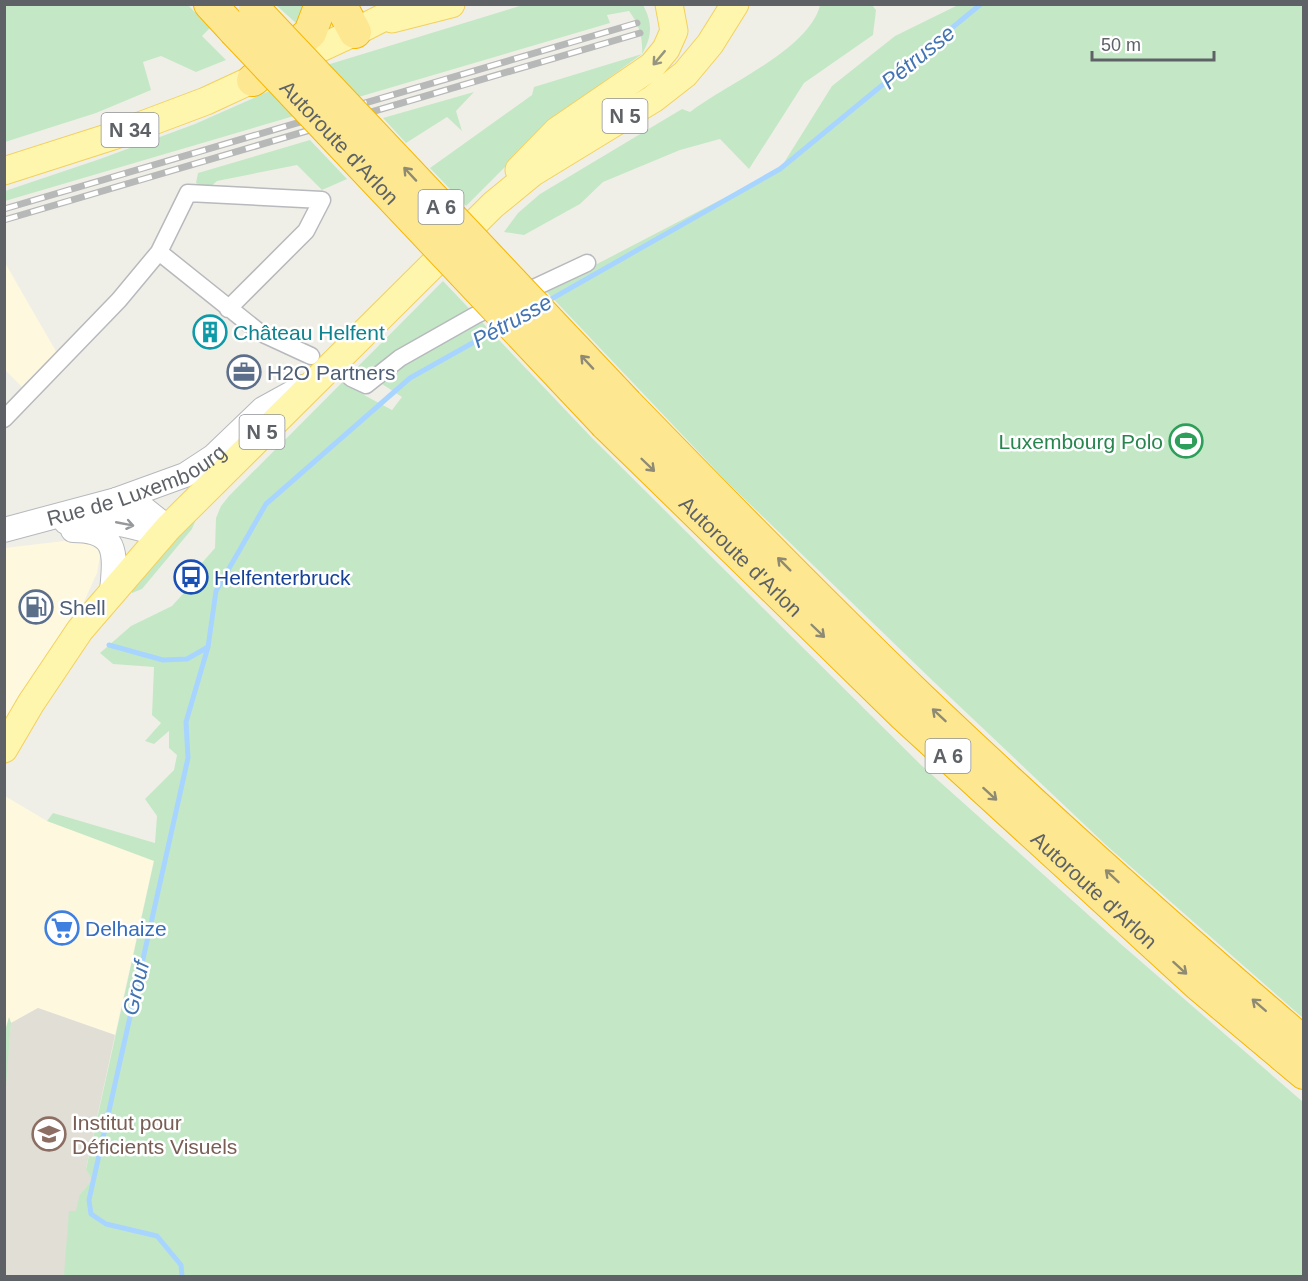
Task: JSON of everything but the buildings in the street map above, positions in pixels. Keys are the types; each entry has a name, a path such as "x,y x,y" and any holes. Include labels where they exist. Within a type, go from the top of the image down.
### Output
{"highway":[{"name":"Autoroute d'Arlon","path":"210,4 246,15 617,414 905,716 1199,985 1304,1073"},
{"path":"253,80 310,33 321,4"},
{"path":"340,4 362,20"},
{"name":"Autoroute d'Arlon","path":"617,414 744,525 922,700 1131,893 1304,1043"}],"main road":[{"name":"N 34","path":"4,171 112,136 206,101 253,80 362,20 410,4"},
{"name":"N 34","path":"362,20 426,4"},
{"name":"N 34","path":"362,20 451,4"},
{"path":"493,205 524,164 557,131 652,66 666,49 674,31 669,4"},
{"name":"N 5","path":"4,749 80,630 165,531 313,368 493,205 532,173 653,99 685,74 710,44 735,4"},
{"name":"Rue de Luxembourg","path":"4,531 116,500 185,475 214,456 263,410 313,368"},
{"path":"116,500 144,509 165,531"},
{"path":"4,531 82,520 118,522 165,531"},
{"path":"4,531 83,530 99,534 112,545 115,561 112,592"}],"street":[{"path":"4,419 119,300 159,252 188,193 322,200 306,231 228,309"},
{"path":"159,252 228,309 313,368"},
{"path":"351,378 366,385 400,358 476,315 587,263"}],"shaded area":[{"path":"4,261 61,360 28,393 5,370"},
{"path":"81,539 90,540 97,547 100,556 97,573 54,668 5,749 5,548"},
{"path":"5,796 47,821 154,860 115,1035 38,1008 11,1023 9,1018 5,1031"},
{"name":"Institut pour Déficients Visuels","path":"38,1008 115,1035 86,1168 92,1180 80,1194 112,1276 5,1276 4,1100 11,1023"}],"green space":[{"path":"4,5 188,5 210,28 202,36 226,60 196,72 161,56 143,62 151,90 96,113 5,142"},
{"path":"276,5 315,5 298,25"},
{"path":"523,5 643,5 650,24 648,42 642,54 640,31 629,11 607,15 610,23 5,201 5,191 195,124 330,64"},
{"path":"820,5 872,5 876,10 873,35 804,83 749,169 720,139 680,150 603,182 580,204 524,235 504,232 518,213 540,194 682,109 690,112 784,51 813,21"},
{"path":"958,5 1303,5 1303,1018 1106,845 934,682 727,482 544,289 780,169 832,86 895,36"},
{"path":"642,54 555,117 466,206 430,168 532,95 534,87"},
{"path":"474,92 456,111 462,131 447,117 406,143 383,118"},
{"path":"310,140 347,179 322,190 297,165 217,181 208,189 196,183 198,173"},
{"path":"443,281 592,438 921,765 1122,945 1303,1102 1303,1276 64,1276 69,1211 76,1211 80,1194 92,1180 86,1169 154,861 47,821 53,813 155,843 157,816 145,799 174,770 177,755 169,748 169,731 154,744 145,741 161,723 152,715 154,667 113,664 100,653 131,626 172,606 200,575 201,564 215,548 216,518 221,506","holes":["379,382 402,397 392,410 364,395"]},
{"path":"193,519 196,519 192,529 142,589 132,593 131,590"},
{"path":"9,1017 11,1023 5,1099 5,1031"}],"waterway":[{"name":"Pétrusse","path":"546,302 780,169 981,4"},
{"name":"Grouf","path":"182,1276 181,1265 157,1236 106,1224 91,1214 89,1200 188,758 186,722 208,647 216,591 266,504 410,378 501,327"},
{"name":"Pétrusse","path":"109,645 163,660 187,659 208,647"}],"railway":[{"path":"4,209 637,23"},
{"path":"4,220 640,33"}],"place":[{"name":"Château Helfent","path":"210,332"},
{"name":"H2O Partners","path":"244,372"},
{"name":"Luxembourg Polo","path":"1186,441"},
{"name":"Helfenterbruck","path":"191,577"},
{"name":"Shell","path":"36,607"},
{"name":"Delhaize","path":"62,928"},
{"name":"Institut pour Déficients Visuels","path":"49,1134"}]}
